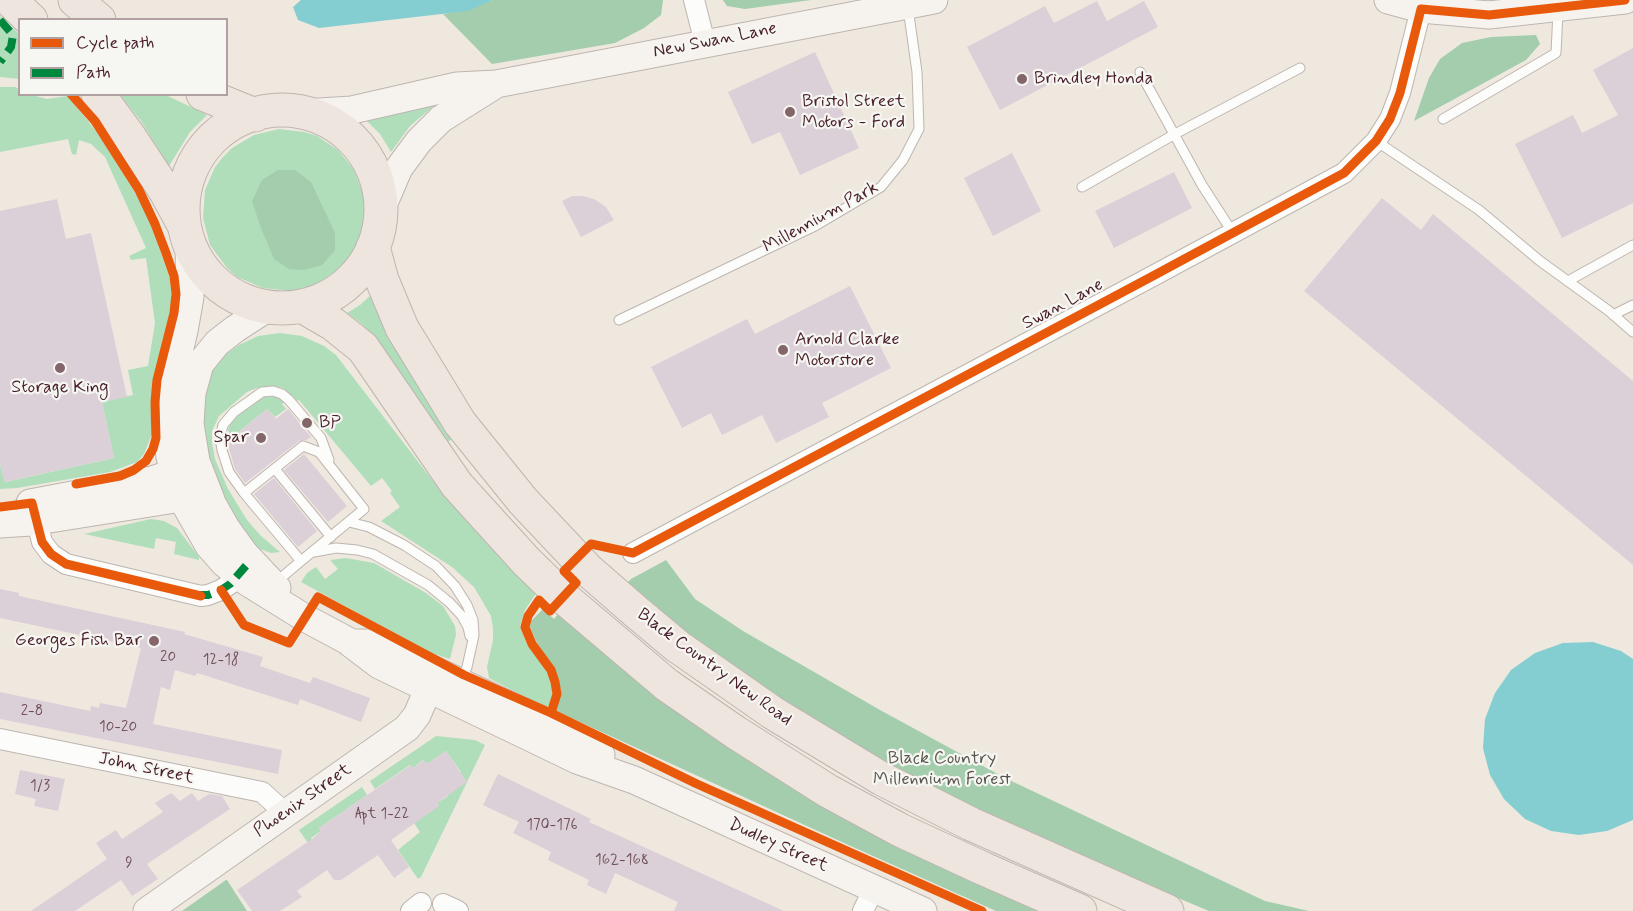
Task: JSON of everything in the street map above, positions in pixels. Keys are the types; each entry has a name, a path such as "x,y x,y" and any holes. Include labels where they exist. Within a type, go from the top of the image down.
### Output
{"highway":[{"path":"10,0 29,18"},
{"path":"75,0 97,18"},
{"path":"99,96 166,192 201,267 218,285 241,299 269,307 302,306 321,300 345,285 363,266 374,247 379,228 380,195 375,176 366,158 347,135 331,123 303,113 276,111 255,115 236,122 218,134 197,158 185,190 183,211 187,234"},
{"path":"208,96 255,115"},
{"name":"Black Country New Road","path":"374,247 382,280 402,328 460,423 523,501 588,570 634,610 677,646 773,713 882,779 971,824 1167,911"},
{"name":"Black Country New Road","path":"302,306 333,324 363,348 457,485 526,561 563,597 667,685 735,732 838,796 900,830 984,870 1080,911"}],"main road":[{"name":"New Swan Lane","path":"303,113 352,110 457,86 496,84 934,0"},
{"path":"1388,0 1420,9 1489,15 1625,0"},
{"name":"New Swan Lane","path":"381,210 399,168 419,141 441,119 496,84"},
{"name":"Dudley Street","path":"187,234 190,297 166,407 167,436 187,462 213,505 244,567 305,618 350,643 379,666 432,680 578,760 634,780 868,900 923,911"},
{"name":"Dudley Street","path":"244,567 224,563 208,546 183,498 190,406 200,364 217,344 269,307"},
{"path":"0,524 34,512 152,480 187,462"},
{"path":"0,507 34,512 183,498"},
{"name":"Phoenix Street","path":"147,911 407,728 417,715 432,680"}],"street":[{"path":"694,0 705,43"},
{"name":"Swan Lane","path":"633,553 1344,173 1376,141 1389,119 1400,93 1420,9"},
{"path":"34,512 42,542 51,554 66,564 201,596 221,590 244,567"},
{"name":"John Street","path":"0,739 262,792 285,813"}],"lane":[{"name":"Millennium Park","path":"619,320 814,226 880,187 903,160 919,129 917,72 908,5"},
{"path":"1443,119 1556,54 1558,8"},
{"path":"1082,187 1175,134 1300,68"},
{"path":"1140,72 1202,185 1233,233"},
{"path":"1376,141 1479,210 1633,332"},
{"path":"1568,281 1633,245"},
{"path":"1613,315 1633,305"},
{"path":"301,561 244,493 230,472 220,437 223,424 234,412 262,392 273,391 282,394 321,438 333,470"},
{"path":"244,493 303,446 319,452 364,509 268,588"},
{"path":"275,469 331,537"},
{"path":"349,522 378,532 404,545 436,566 455,586 473,620 474,635 473,647 457,692"},
{"path":"312,552 336,548 373,554 428,585 462,616 468,627 473,647"}],"green space":[{"path":"493,0 663,0 661,15 644,28 615,43 492,64 443,14 468,10"},
{"path":"723,0 811,0 745,9 727,6"},
{"path":"0,16 18,33 18,79 0,77"},
{"path":"1536,35 1540,44 1526,60 1414,121 1429,78 1440,59 1462,43 1491,37"},
{"path":"0,87 18,88 18,96 36,96 47,99 68,96 100,136 142,204 152,225 170,279 171,310 152,388 152,434 144,454 137,462 110,472 0,489 0,464 5,482 114,458 102,402 133,395 128,370 148,366 155,323 146,258 131,260 129,256 146,248 105,157 91,144 79,140 76,155 72,154 68,139 0,152"},
{"path":"121,96 168,96 207,115 190,132 169,166 141,121"},
{"path":"436,104 410,126 391,152 380,134 365,119"},
{"path":"279,129 317,136 338,150 354,170 365,206 362,233 357,246 340,268 317,284 290,291 263,288 237,277 227,268 210,245 203,218 205,190 215,167 223,157 232,148 254,135"},
{"path":"278,170 295,170 311,182 335,233 335,250 322,265 304,270 289,269 274,259 252,201 262,180"},
{"path":"372,294 457,436 446,443 376,340 362,324 347,313"},
{"path":"280,333 302,336 324,346 336,355 446,498 501,558 537,592 525,610 520,626 527,644 547,671 553,691 550,706 542,706 489,678 487,667 493,640 493,628 491,616 474,587 452,567 381,521 400,507 390,493 392,491 382,478 371,486 299,400 283,388 275,386 257,388 247,392 219,416 212,431 215,459 228,489 247,520 280,552 271,553 249,545 235,527 197,428 207,376 221,358 239,345 258,336"},
{"path":"263,397 278,397 285,402 282,404 286,409 275,417 267,409 231,438 228,430 231,421"},
{"path":"151,519 164,521 177,528 199,560 174,554 176,542 156,538 154,549 84,534"},
{"path":"346,558 374,563 426,593 443,606 455,626 456,635 450,659 431,653 301,582 307,573 316,567 325,579 338,569 330,560"},
{"name":"Black Country Millennium Forest","path":"666,560 695,599 743,631 880,710 1005,778 1265,901 1309,911 1209,911 932,790 757,686 624,586 631,579"},
{"name":"Black Country Millennium Forest","path":"543,609 554,619 561,611 895,843 1037,911 996,911 556,711 561,691 557,675 530,627 531,621"},
{"path":"436,736 475,740 485,745 418,879 398,850 420,832 412,820 439,806 437,803 448,796 441,786 461,772 446,751 427,764 423,760 413,768 410,765 375,789 370,781"},
{"path":"362,787 367,795 319,828 321,831 311,838 315,843 310,846 299,830"},
{"path":"226,880 247,911 182,911"}],"water":[{"path":"301,0 493,0 468,11 319,28 298,20 293,7"},
{"path":"1593,642 1621,651 1633,659 1633,820 1607,831 1579,835 1551,831 1525,819 1504,799 1490,775 1483,748 1485,719 1495,693 1511,670 1535,653 1563,643"}],"building":[{"name":"Brindley Honda","path":"1097,1 1107,21 1144,1 1158,27 1000,110 967,47 1045,6 1054,23"},
{"path":"1633,48 1633,203 1562,238 1515,144 1573,115 1582,133 1618,115 1593,70"},
{"name":"Bristol Street Motors - Ford","path":"815,52 859,148 800,175 780,132 752,144 728,92"},
{"path":"1012,153 1041,211 993,236 964,178"},
{"path":"1174,172 1192,208 1114,248 1095,211"},
{"path":"572,196 594,199 606,207 614,220 581,237 562,201"},
{"path":"1382,198 1421,230 1433,214 1633,381 1633,565 1304,291"},
{"name":"Storage King","path":"57,199 66,239 91,233 127,397 102,402 114,458 4,482 0,463 0,211"},
{"name":"Arnold Clarke Motorstore","path":"850,286 891,368 822,403 829,417 776,443 762,415 722,435 711,413 682,428 651,367 747,319 755,334"},
{"path":"267,409 276,419 288,409 311,437 299,441 245,483 235,469 227,441"},
{"path":"304,454 347,506 328,522 284,470"},
{"path":"274,478 317,531 298,547 254,494"},
{"path":"0,589 19,593 19,596 185,632 184,634 263,657 260,666 310,683 313,677 370,698 361,722 300,699 298,705 197,673 195,676 175,670 170,690 161,687 153,724 282,750 278,774 0,719 0,692 90,711 91,706 99,708 100,703 126,708 141,648 0,618"},
{"path":"446,751 467,782 437,803 439,806 391,840 409,867 394,878 378,855 341,880 334,880 327,870 297,891 302,897 280,911 252,911 237,890 312,839 321,831 319,828 411,765 413,768 424,760 427,764"},
{"path":"20,770 65,779 58,811 34,806 36,799 15,794"},
{"path":"498,774 591,819 589,822 784,911 674,911 678,902 615,873 606,894 587,885 589,880 548,860 551,852 513,833 519,822 483,805"},
{"path":"171,793 180,801 192,793 198,801 209,794 222,796 230,809 147,864 158,879 132,896 121,880 75,911 31,911 107,859 96,843 116,830 122,839 163,812 155,803"}],"marked path":[{"path":"0,20 13,35 11,47 0,62"},
{"path":"196,595 208,595 221,590 230,584 251,560"}],"cycle path":[{"path":"551,713 557,694 555,682 551,670 532,644 525,627 528,616 539,600 550,611 576,583 564,571 591,544 633,553 1344,173 1376,141 1390,119 1400,93 1421,9 1489,15 1625,0"},
{"path":"73,96 95,121 139,190 166,253 174,276 176,294 174,313 157,380 156,438 153,449 146,461 134,470 120,476 76,484"},
{"path":"0,507 32,503 42,542 51,554 66,564 201,596"},
{"path":"221,590 244,625 289,643 318,597 464,675 551,713 697,784 982,911"}],"place":[{"name":"Brindley Honda","path":"1022,79"},
{"name":"Bristol Street Motors - Ford","path":"790,112"},
{"name":"Arnold Clarke Motorstore","path":"783,350"},
{"name":"Storage King","path":"60,368"},
{"name":"BP","path":"307,423"},
{"name":"Spar","path":"261,438"},
{"name":"Georges Fish Bar","path":"154,641"}]}
